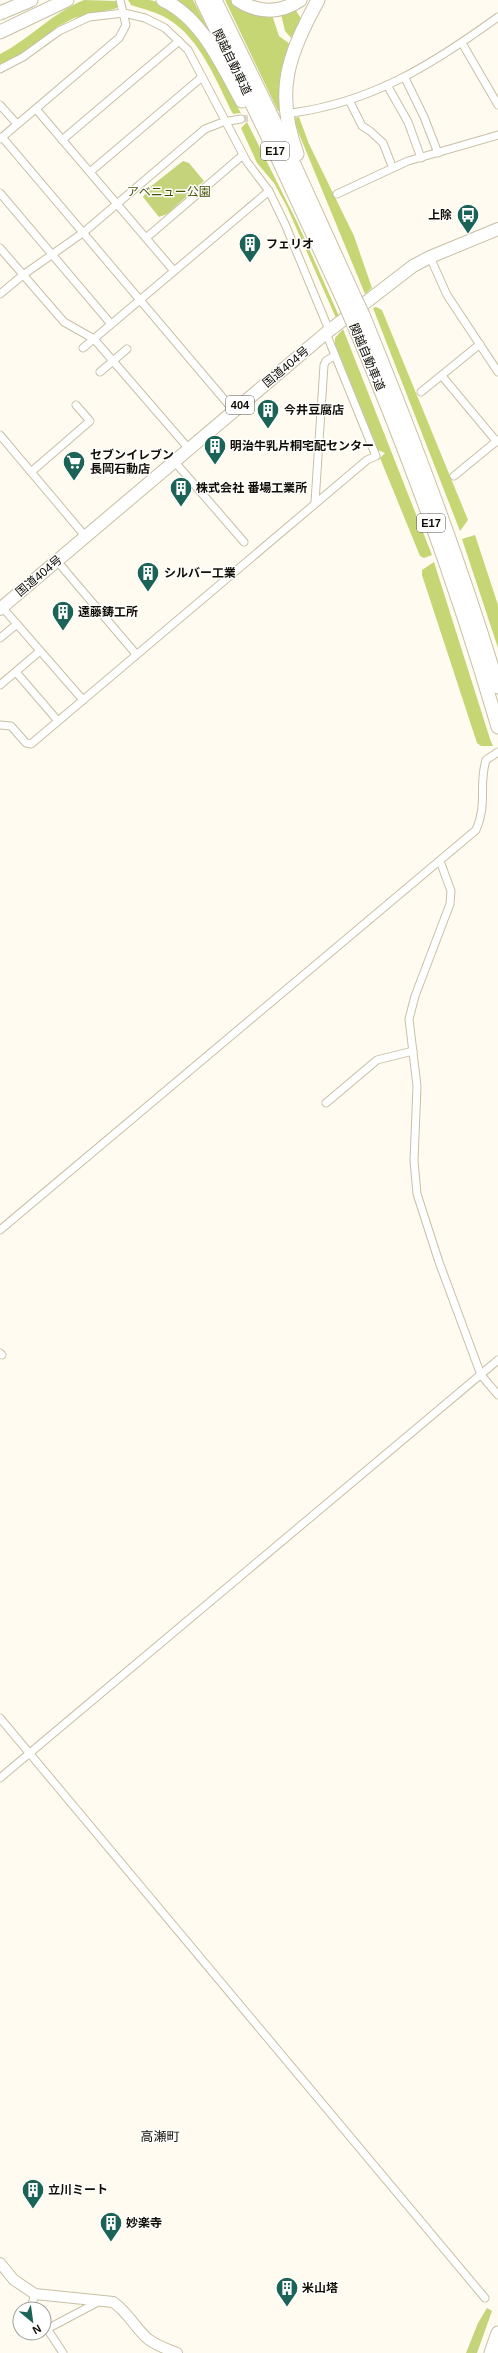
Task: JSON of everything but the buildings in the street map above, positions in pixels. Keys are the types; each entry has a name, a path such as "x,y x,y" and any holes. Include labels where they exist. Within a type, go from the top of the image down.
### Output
{"highway":[{"path":"0,12 19,0"},
{"path":"0,12 31,0"},
{"path":"0,32 55,0"},
{"path":"0,32 67,0"},
{"path":"163,0 191,21 214,51 262,137 325,258"},
{"name":"関越自動車道","path":"202,0 325,258 350,301"},
{"name":"関越自動車道","path":"215,0 288,150 350,301 431,486 468,593 498,687"},
{"path":"238,0 252,8 268,10 284,8 300,0"},
{"path":"318,0 291,57 286,82 286,105 296,151 348,275 350,301"},
{"name":"国道404号","path":"1,608 327,332 400,275 430,257 498,229"},
{"name":"関越自動車道","path":"358,319 382,391 426,507 498,727"},
{"path":"491,2353 498,2333"},
{"path":"491,2353 498,2336"}],"main road":[{"path":"0,2264 14,2280 35,2294 113,2302 123,2309 150,2341 172,2352"}],"street":[{"path":"120,0 126,25 119,38 1,138 84,232 234,411"},
{"path":"0,70 23,57 59,31 75,22 95,16 124,13 156,22 180,41 188,50 243,155 269,191 285,224 327,332 334,356 376,456 367,460 315,502 32,744 26,743 11,726 0,725"},
{"path":"292,113 349,100 405,78 434,62 498,17"},
{"path":"62,140 180,41"},
{"path":"462,42 498,105"},
{"path":"90,172 202,77"},
{"path":"405,78 424,117 438,153"},
{"path":"386,85 408,122 421,158"},
{"path":"349,100 362,126 370,131 382,143 392,166"},
{"path":"0,105 17,124"},
{"path":"36,109 174,271"},
{"path":"0,294 23,275 84,232 205,129 226,121 241,119"},
{"path":"337,194 392,166 498,136"},
{"path":"146,238 243,155"},
{"path":"83,348 269,191"},
{"path":"0,193 111,324"},
{"path":"0,248 64,322 94,339 189,449"},
{"path":"430,257 447,295 498,372"},
{"path":"421,392 480,344"},
{"path":"100,372 127,349"},
{"path":"315,502 324,365 326,361 334,356"},
{"path":"442,376 497,441 454,476"},
{"path":"31,472 90,421 76,404"},
{"path":"0,436 85,536"},
{"path":"174,461 244,542"},
{"path":"57,561 136,654"},
{"path":"1,608 83,700"},
{"path":"0,638 16,624"},
{"path":"0,685 40,651"},
{"path":"16,672 58,721"},
{"path":"0,1230 476,830 483,810 484,766 488,758 498,752"},
{"path":"440,861 451,891 450,904 411,1008 409,1019 417,1092 414,1161 416,1194 481,1375 498,1395"},
{"path":"326,1103 377,1060 412,1051"},
{"path":"0,1778 498,1360"},
{"path":"0,1718 485,2298"},
{"path":"33,2301 35,2294"},
{"path":"52,2323 104,2300"},
{"path":"52,2336 62,2353"}],"green space":[{"path":"84,0 118,1 117,8 74,18 57,27 31,48 0,67 0,54 11,48 72,5"},
{"path":"128,0 149,0 165,5 179,16 204,46 241,113 233,114 214,75 199,49 180,27 159,14 131,5"},
{"path":"173,0 193,0 214,41"},
{"path":"225,0 231,0 272,15 279,36 290,44 283,110 278,111"},
{"path":"295,9 302,20 292,39 285,31 281,14"},
{"path":"299,117 309,144 354,236 372,288 365,294 299,134 294,118"},
{"path":"247,122 298,224 339,316 336,318 287,207 274,183 257,163 241,128"},
{"name":"アベニュー公園","path":"183,161 189,163 204,181 167,214 159,217 143,197 150,187"},
{"path":"376,307 382,310 468,520 460,531 373,308"},
{"path":"343,329 432,555 424,558 420,556 380,458 385,453 378,450 335,344 335,338"},
{"path":"475,535 498,605 498,648 462,539"},
{"path":"434,562 493,746 481,746 477,743 422,575 422,570"},
{"path":"487,2308 492,2311 477,2353 466,2353 478,2323"}],"tunnel":[{"path":"241,119 260,117"}],"place":[{"name":"上除","path":"468,234"},
{"name":"フェリオ","path":"250,264"},
{"name":"今井豆腐店","path":"268,430"},
{"name":"明治牛乳片桐宅配センター","path":"215,466"},
{"name":"セブンイレブン 長岡石動店","path":"74,482"},
{"name":"株式会社 番場工業所","path":"181,508"},
{"name":"シルバー工業","path":"148,592"},
{"name":"遠藤鋳工所","path":"63,632"},
{"name":"立川ミート","path":"33,2210"},
{"name":"妙楽寺","path":"111,2242"},
{"name":"米山塔","path":"287,2308"}],"district":[{"name":"高瀬町","path":"160,2136"}]}
